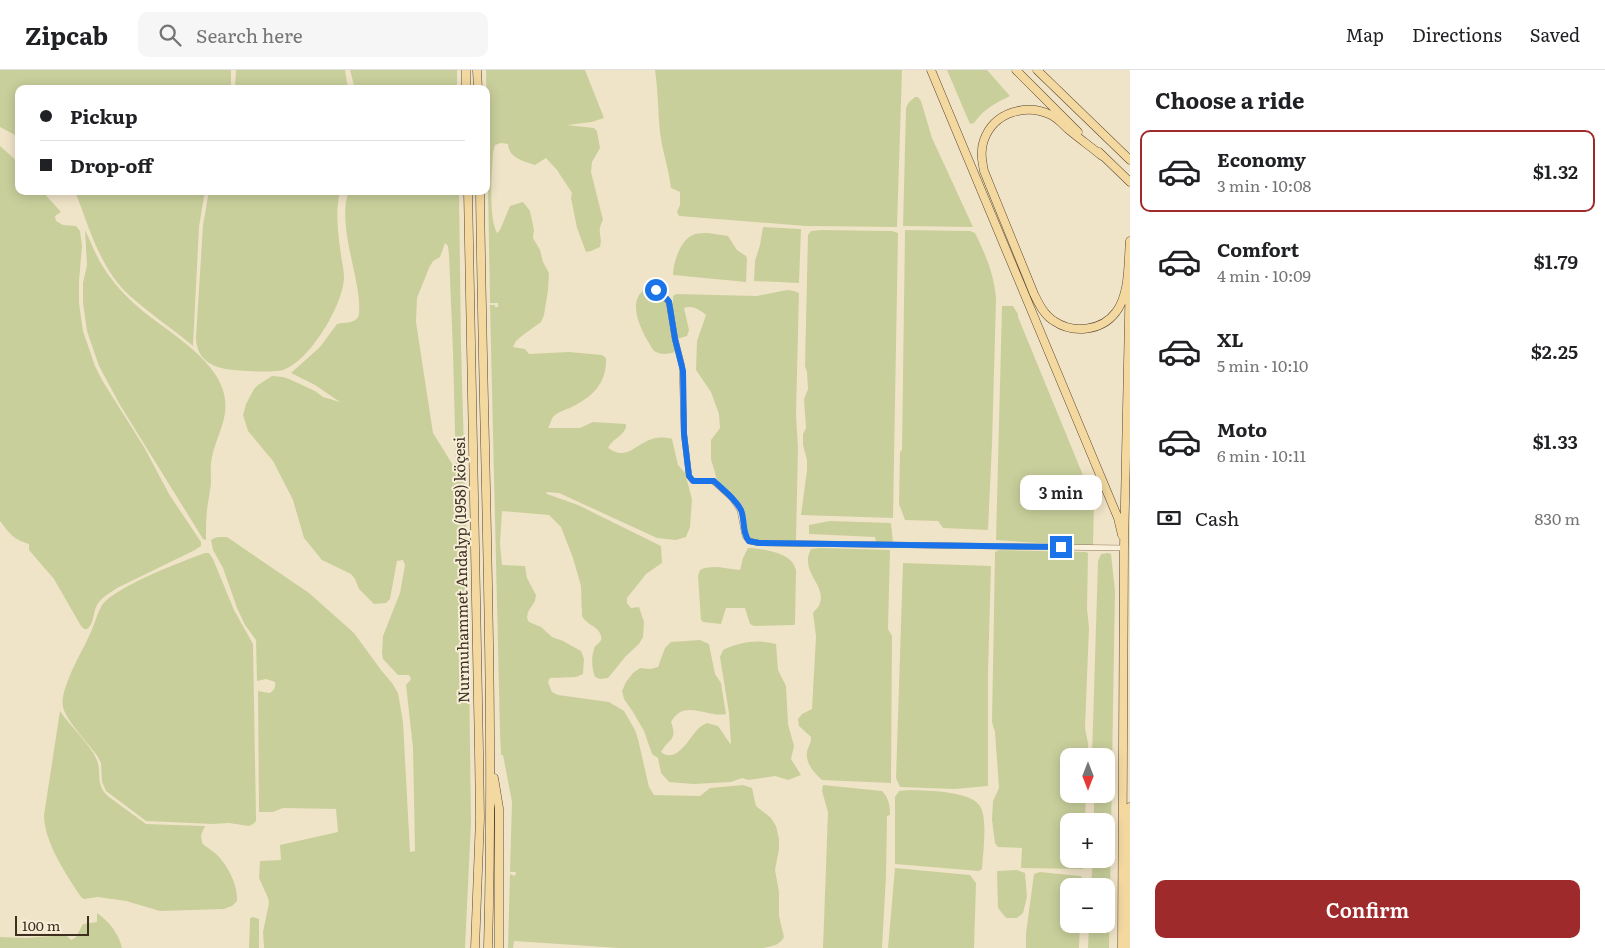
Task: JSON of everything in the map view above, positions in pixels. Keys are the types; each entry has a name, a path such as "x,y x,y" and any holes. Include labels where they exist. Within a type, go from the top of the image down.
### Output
{"main road":[{"path":"466,70 466,85"},
{"path":"477,70 478,85"},
{"path":"932,70 1118,518 1124,548"},
{"path":"1016,70 1069,126 1130,182"},
{"path":"1038,71 1130,160"},
{"path":"1069,126 1052,115 1031,109 1016,110 1001,118 992,126 984,140 982,155 984,171 1042,310 1053,321 1069,328 1085,329 1101,325 1116,312 1126,291 1130,241"},
{"name":"Nurmuhammet Andalyp (1958) köçesi","path":"468,195 480,818 475,948"},
{"name":"Nurmuhammet Andalyp (1958) köçesi","path":"480,195 490,750 491,848 488,948"},
{"path":"1122,948 1124,548 1130,272"},
{"path":"490,750 499,808 498,948"},
{"path":"1128,948 1130,807"}],"street":[{"path":"656,290 669,302 682,366 684,434 689,476 693,481 714,481 732,498 740,510 745,536 749,541 759,543 1124,548"}],"green space":[{"path":"0,70 231,70 231,85 15,85 15,135 0,127"},
{"path":"236,70 345,70 347,85 235,85"},
{"path":"350,70 457,70 457,85 354,85"},
{"path":"486,70 585,70 604,118 592,122 567,125 594,128 597,131 600,148 592,162 591,172 603,220 600,228 600,247 591,251 586,252 577,228 571,198 572,193 557,170 546,158 535,165 526,162 511,153 508,144 501,143 495,145 493,152 491,182 492,216 497,233 510,206 523,202 530,211 534,230 533,238 549,273 544,315 541,322 516,341 513,347 525,349 529,354 569,352 602,355 606,358 604,375 597,389 585,399 555,415 548,428 580,428 593,422 626,424 624,432 608,448 620,453 630,451 654,438 672,439 678,465 685,473 692,499 690,527 686,537 676,540 657,538 559,493 546,492 578,505 661,546 662,563 646,574 627,598 627,603 631,608 639,607 644,622 643,637 639,644 626,656 608,678 600,679 595,677 594,674 593,652 601,640 601,636 598,630 586,622 582,616 581,586 561,527 549,515 502,511 500,544 502,565 525,566 527,578 536,595 535,601 528,612 527,618 529,622 541,627 552,637 581,651 584,659 583,674 576,677 550,678 548,682 552,692 558,695 609,702 624,711 635,730 649,787 654,795 700,796 710,788 743,785 752,788 756,806 771,818 776,826 779,839 775,870 779,892 779,916 784,937 775,945 763,948 619,948 514,941 513,948 508,948 510,874 515,876 516,872 510,872 512,802 503,755 501,755 500,733 490,305 498,307 498,303 490,303 488,195 490,195 490,85 486,85"},
{"path":"655,70 902,70 897,227 806,226 679,216 677,212 680,205 680,192 671,188 661,139"},
{"path":"947,70 987,70 1010,96 990,107 974,123 970,124"},
{"path":"915,97 918,97 921,101 932,138 973,227 903,226 906,108"},
{"path":"0,146 15,159 15,195 46,195 61,212 55,216 56,221 63,225 76,226 80,231 82,246 79,303 83,331 95,366 144,447 169,494 201,542 201,546 117,588 105,596 98,604 89,627 84,629 54,579 29,550 29,544 12,536 0,521"},
{"path":"77,195 204,195 199,227 193,346 138,303 120,285 103,260"},
{"path":"208,195 340,195 338,223 344,275 342,289 338,302 323,331 304,356 293,365 283,370 271,371 231,370 209,363 201,355 198,350 196,337 203,225"},
{"path":"348,195 459,195 471,823 465,948 264,948 263,932 269,903 259,878 260,861 281,860 280,845 338,832 336,809 283,808 273,812 259,812 258,691 270,693 274,688 275,682 266,679 257,681 256,640 245,625 237,608 223,568 213,550 211,540 227,537 309,593 354,633 392,683 398,693 403,722 410,852 415,851 413,748 406,685 411,679 409,675 398,675 383,659 382,653 383,636 400,593 405,565 403,560 397,561 390,599 386,603 374,604 359,589 351,574 322,560 304,538 293,500 273,461 248,431 243,415 246,404 254,389 272,376 289,379 315,391 323,397 340,402 315,385 291,373 320,347 337,324 354,321 359,315 358,289 345,216","holes":["445,243 448,246 453,352 456,470 433,433 416,322 417,298 429,268 433,261 440,257"]},
{"path":"763,227 801,229 799,283 754,281 755,261"},
{"path":"85,230 100,262 117,286 140,309 193,350 214,373 221,386 225,399 225,414 211,460 206,540 203,539 120,405 99,366 87,331 83,303 83,283 87,265"},
{"path":"905,230 970,231 975,233 992,274 996,300 988,530 943,528 938,521 905,520 899,504 900,452 902,450"},
{"path":"811,231 892,231 898,233 893,518 801,515 807,470 803,434 806,428 804,399 808,389 805,366 808,235"},
{"path":"708,233 728,236 737,250 746,256 746,282 673,275 676,257 686,240 695,234"},
{"path":"644,290 661,296 666,303 675,352 668,354 658,353 652,348 642,331 637,316 636,302"},
{"path":"787,290 799,293 796,415 798,448 796,540 757,541 747,536 745,518 739,503 736,497 717,480 711,459 711,440 720,428 719,414 711,392 696,370 697,341 706,315 695,308 684,308 689,330 687,336 677,339 673,317 673,296 676,294 757,296"},
{"path":"1002,306 1013,306 1018,314 1094,502 1093,545 996,540"},
{"path":"830,521 891,523 893,543 876,542 875,537 809,534 809,525"},
{"path":"748,548 776,553 786,557 793,563 796,570 794,625 754,626 750,624 745,608 726,608 721,624 703,622 701,620 698,576 700,570 714,567 740,570"},
{"path":"811,549 890,550 888,629 892,636 891,783 822,780 808,762 807,753 811,737 799,726 798,719 802,714 812,709 816,636 813,613 819,604 821,596 810,571 808,557"},
{"path":"999,550 1088,553 1087,609 1089,627 1085,728 1088,748 1060,748 1060,803 1086,803 1085,813 1060,813 1060,868 1083,869 1021,868 1022,848 998,847 995,843 992,820 993,801 999,788 995,732 992,722 995,552"},
{"path":"209,553 213,559 234,610 253,644 256,821 249,826 229,823 146,821 106,791 102,782 101,763 98,757 73,726 63,707 65,688 91,633 99,610 107,600 148,576"},
{"path":"1101,554 1111,554 1115,591 1112,748 1092,748 1098,561"},
{"path":"903,563 991,566 988,673 988,786 955,789 900,787 896,778"},
{"path":"700,640 709,644 715,674 721,683 726,714 711,714 696,710 682,711 671,722 674,733 672,739 661,752 666,755 677,753 699,728 707,723 718,726 731,745 729,713 720,657 723,650 736,645 749,642 769,642 776,644 778,670 786,686 788,724 794,746 791,759 801,775 788,780 775,776 748,780 742,778 731,782 693,784 669,782 661,773 658,758 652,754 644,731 624,699 622,691 633,673 640,668 650,669 658,667 665,648 671,642"},
{"path":"60,711 93,752 98,763 100,783 104,792 109,797 146,824 205,826 201,835 202,843 215,853 234,881 237,901 232,906 224,909 160,911 126,901 98,897 84,899 81,897 57,858 45,825 44,815"},
{"path":"823,785 882,791 888,799 890,815 887,816 882,948 823,948 828,812 822,791"},
{"path":"899,791 939,791 961,795 978,803 982,810 984,824 982,869 979,871 895,864 895,797"},
{"path":"1094,803 1111,803 1111,813 1094,813"},
{"path":"895,868 970,875 976,883 974,948 888,948"},
{"path":"1092,868 1110,868 1110,878 1092,878"},
{"path":"1017,870 1025,873 1027,897 1023,913 1017,918 1006,918 998,908 997,871"},
{"path":"1040,872 1082,877 1060,878 1060,933 1080,933 1079,948 1026,948 1026,933 1034,874"},
{"path":"97,913 113,928 122,948 0,948 0,937 26,938 66,935 71,940 76,937 83,924 97,922"},
{"path":"250,918 259,919 259,948 249,948"},
{"path":"1089,933 1109,933 1109,948 1088,948"}],"route":[{"path":"656,290 669,302 682,366 684,434 689,476 693,481 714,481 736,502 743,516 745,536 749,541 759,543 1061,547"}]}
